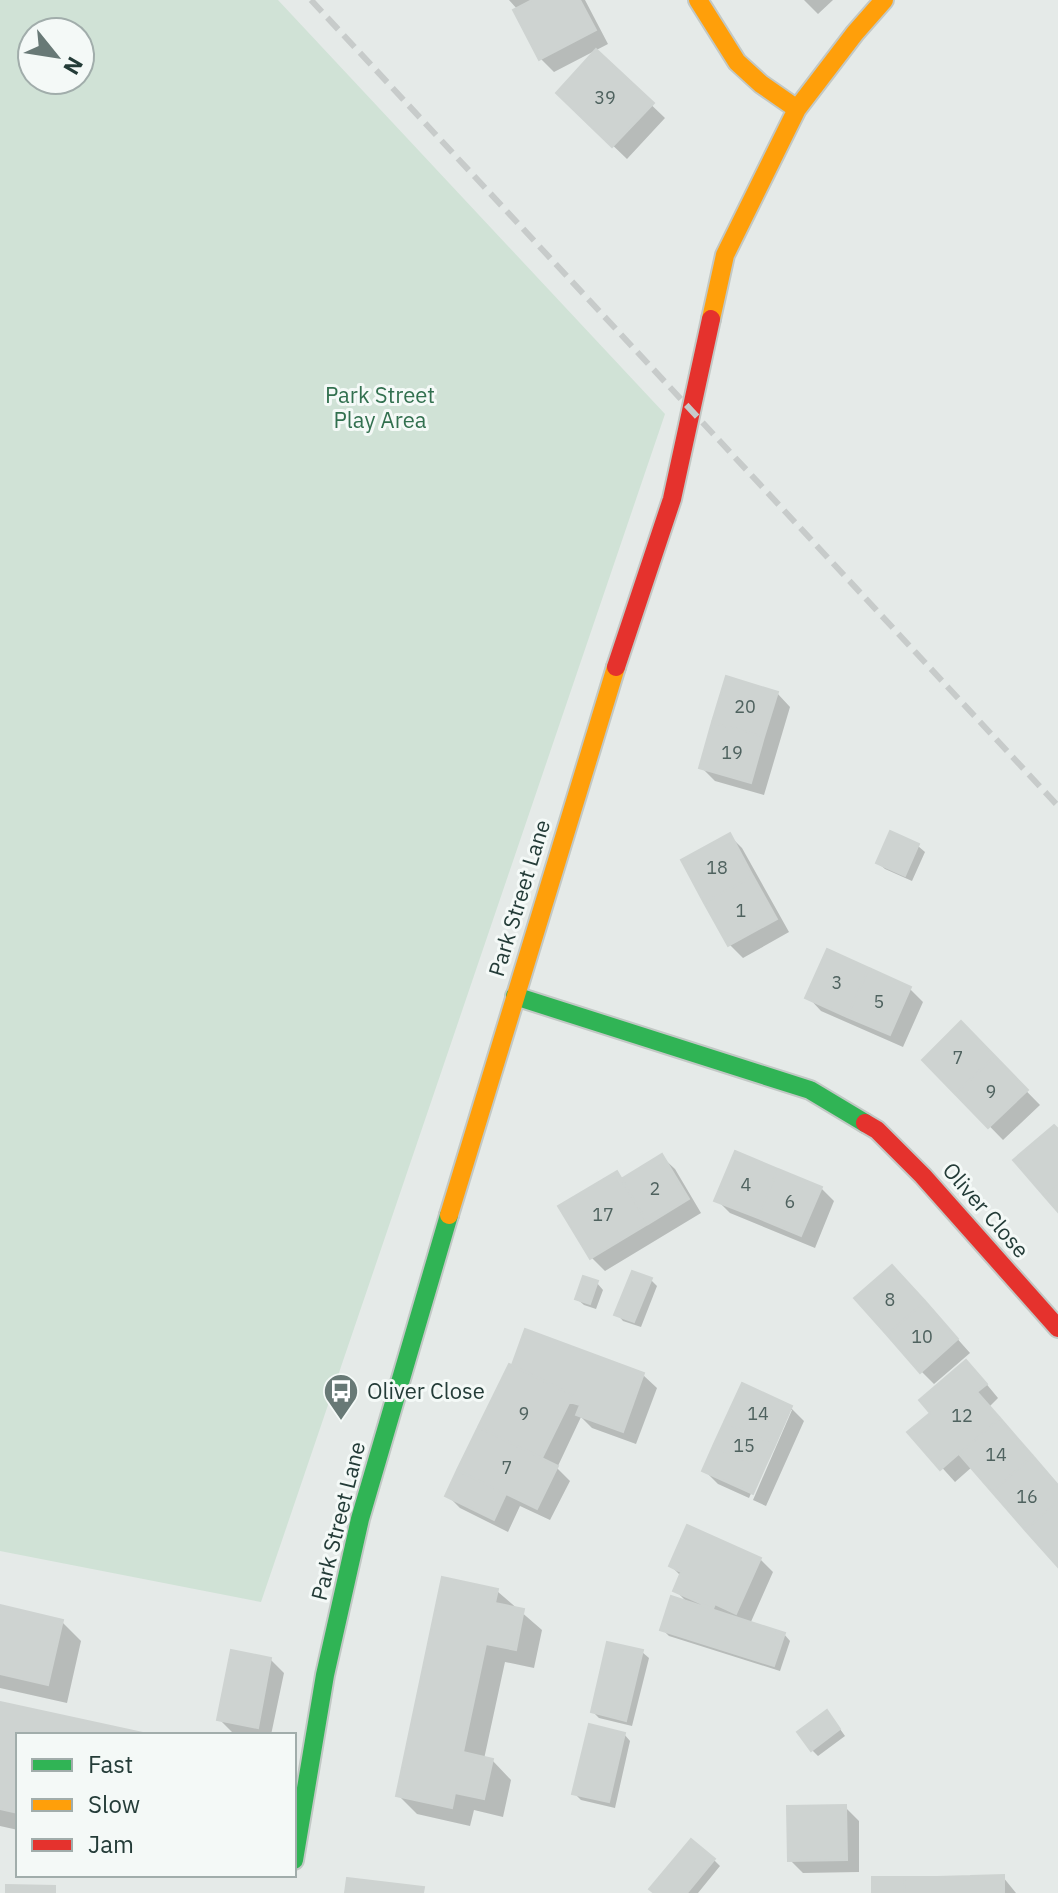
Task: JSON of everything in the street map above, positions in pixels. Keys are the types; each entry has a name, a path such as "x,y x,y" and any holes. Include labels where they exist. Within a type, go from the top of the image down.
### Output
{"street":[{"path":"698,0 737,62 761,84 797,109"},
{"name":"Park Street Lane","path":"296,1848 325,1675 360,1519 593,738 672,499 725,255 797,109 884,0"},
{"name":"Oliver Close","path":"515,996 810,1090 877,1130 923,1176 1058,1328"}],"green space":[{"name":"Park Street Play Area","path":"0,0 278,0 665,414 261,1602 0,1551"}],"building":[{"path":"532,0 580,0 596,30 539,60 513,10"},
{"path":"596,49 654,103 612,147 556,93"},
{"path":"726,676 778,692 764,737 712,722"},
{"path":"712,722 764,737 751,783 699,768"},
{"path":"890,831 919,844 905,876 876,863"},
{"path":"730,833 753,876 704,903 681,860"},
{"path":"753,876 777,919 728,946 704,903"},
{"path":"827,949 869,968 847,1017 805,998"},
{"path":"869,968 911,987 890,1035 847,1017"},
{"path":"961,1021 995,1056 955,1094 922,1060"},
{"path":"995,1056 1028,1090 988,1128 955,1094"},
{"path":"1054,1125 1058,1129 1058,1185 1045,1197 1013,1160"},
{"path":"735,1151 778,1169 758,1218 714,1201"},
{"path":"662,1154 689,1199 648,1224 621,1179"},
{"path":"778,1169 822,1187 801,1236 758,1218"},
{"path":"617,1171 648,1224 590,1259 558,1206"},
{"path":"1058,1185 1058,1212 1045,1197"},
{"path":"892,1265 925,1301 887,1335 854,1298"},
{"path":"632,1271 652,1278 634,1322 614,1315"},
{"path":"583,1276 598,1281 590,1304 575,1299"},
{"path":"925,1301 958,1339 920,1373 887,1335"},
{"path":"525,1329 644,1373 623,1432 576,1415 580,1405 570,1402 573,1395 512,1365"},
{"path":"966,1360 987,1384 977,1392 1000,1418 940,1470 907,1432 930,1413 919,1400"},
{"path":"509,1364 573,1395 542,1458 478,1427"},
{"path":"742,1383 792,1406 775,1445 724,1422"},
{"path":"1000,1418 1033,1456 992,1492 959,1454"},
{"path":"724,1422 775,1445 764,1469 713,1446"},
{"path":"478,1427 558,1466 537,1509 457,1470"},
{"path":"713,1446 764,1469 753,1494 702,1471"},
{"path":"1033,1456 1058,1485 1058,1501 1025,1530 992,1492"},
{"path":"457,1470 506,1494 494,1520 445,1496"},
{"path":"1058,1501 1058,1567 1025,1530"},
{"path":"687,1525 761,1558 736,1614 715,1604 713,1609 673,1591 681,1572 669,1566"},
{"path":"442,1577 498,1589 495,1603 524,1609 516,1650 486,1644 463,1752 493,1759 484,1799 455,1793 452,1808 396,1796"},
{"path":"671,1596 785,1633 774,1666 660,1630"},
{"path":"0,1605 63,1620 48,1685 0,1674"},
{"path":"607,1642 643,1650 626,1721 591,1712"},
{"path":"231,1650 271,1658 258,1728 217,1720"},
{"path":"0,1702 143,1733 16,1733 16,1813 0,1809"},
{"path":"827,1710 840,1729 811,1751 797,1732"},
{"path":"589,1724 625,1733 609,1802 572,1794"},
{"path":"846,1805 847,1860 788,1861 787,1806"},
{"path":"691,1839 715,1859 687,1893 654,1893 649,1889"},
{"path":"1004,1875 1004,1893 971,1893 971,1876"},
{"path":"971,1876 971,1893 938,1893 938,1877"},
{"path":"872,1877 904,1877 905,1893 872,1893"},
{"path":"904,1877 938,1877 938,1893 905,1893"},
{"path":"347,1878 424,1887 423,1893 345,1893"},
{"path":"6,1885 55,1886 55,1893 6,1893"}],"railway":[{"path":"311,0 1058,806"}],"traffic: fast":[{"path":"515,996 810,1090 865,1123"},
{"path":"296,1848 325,1675 360,1519 449,1215"}],"traffic: slow":[{"path":"698,0 737,62 761,84 797,109"},
{"path":"711,319 725,255 797,109 884,0"},
{"path":"449,1215 616,667"}],"traffic: jam":[{"path":"616,667 672,499 711,319"},
{"path":"865,1123 877,1130 923,1176 1058,1328"}],"place":[{"name":"Oliver Close","path":"341,1422"}]}
